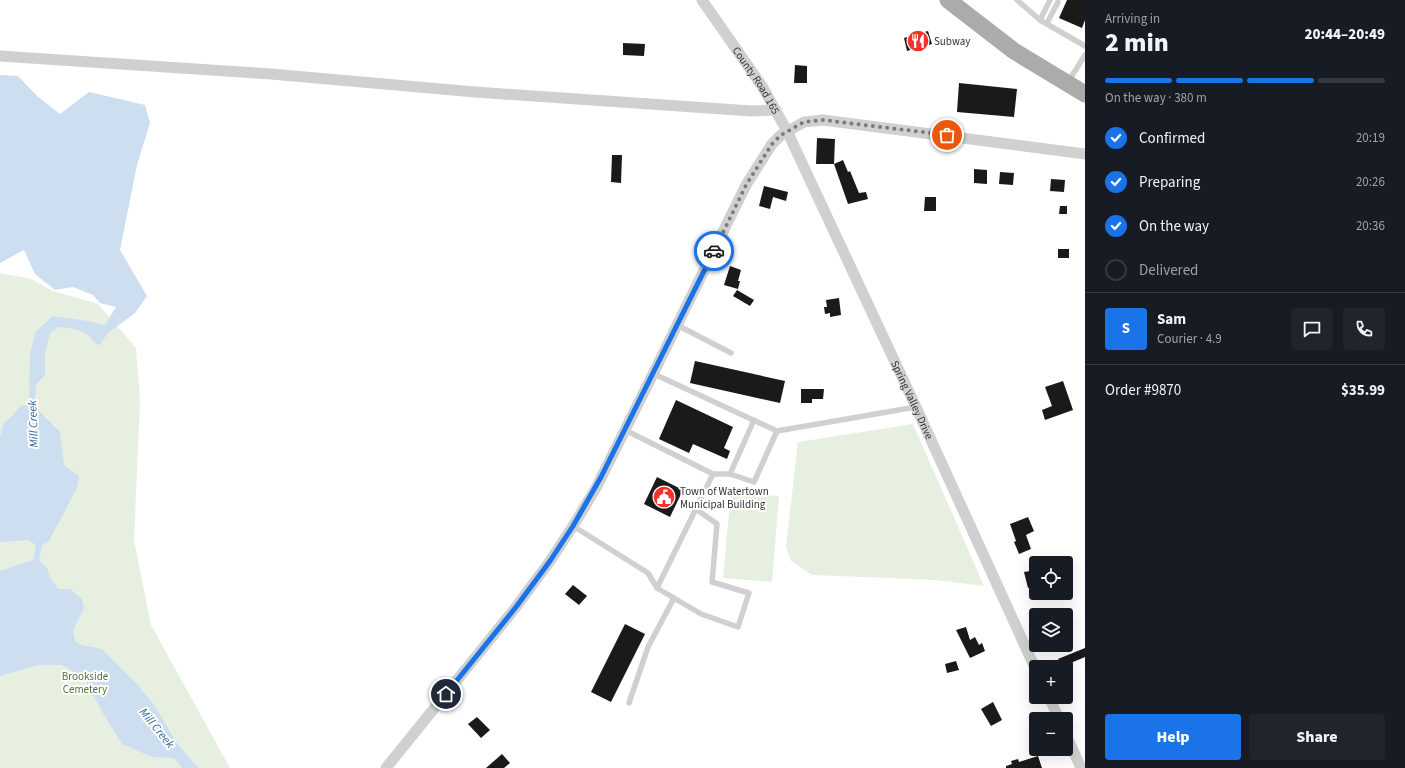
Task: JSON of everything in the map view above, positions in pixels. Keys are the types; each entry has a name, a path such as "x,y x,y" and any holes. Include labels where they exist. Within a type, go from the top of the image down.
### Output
{"main road":[{"path":"948,0 966,7 1014,51 1085,94"}],"street":[{"name":"County Road 165","path":"702,0 762,86 787,131"},
{"path":"0,56 271,74 467,91 744,111 776,110"},
{"path":"386,768 516,607 550,561 573,526 596,488 654,374 746,185 772,144 787,131 804,122 823,120 1085,154"},
{"name":"Spring Valley Drive","path":"787,131 1031,660"},
{"path":"1073,749 1082,768"}],"lane":[{"path":"1018,0 1040,20 1085,46"},
{"path":"1040,20 1050,0"},
{"path":"1047,24 1058,2"},
{"path":"1067,84 1085,56"},
{"path":"677,326 731,353"},
{"path":"654,374 777,430 916,408"},
{"path":"730,474 754,420"},
{"path":"625,430 713,474 730,474 754,482 777,430"},
{"path":"657,588 713,474"},
{"path":"573,526 648,573 657,588 701,614 738,627 749,593 712,582 717,524 696,509"},
{"path":"629,703 648,647 674,598"}],"green space":[{"name":"Brookside Cemetery","path":"0,273 31,279 53,291 98,304 136,348 140,400 134,540 151,625 230,768 0,768"},
{"path":"913,424 984,586 935,580 812,575 791,561 786,547 798,442"},
{"path":"731,492 779,496 772,582 723,578"}],"water":[{"name":"Mill Creek","path":"0,75 18,76 37,96 60,114 89,92 145,105 150,123 137,165 120,250 147,296 135,313 107,334 100,345 96,344 88,335 75,329 59,327 50,333 45,353 45,375 36,384 35,404 40,412 60,432 64,465 79,476 77,488 49,541 42,546 39,560 47,568 50,577 58,589 70,589 82,599 84,608 73,630 75,641 81,645 102,649 136,683 155,706 176,742 198,768 182,768 174,758 152,757 122,744 84,678 63,665 39,665 0,676 0,571 33,560 36,545 28,540 0,542 0,438 3,424 20,406 29,404 30,355 35,332 53,316 105,325 116,307 100,303 93,295 73,287 55,290 35,274 24,250 0,263"}],"building":[{"path":"1067,0 1085,0 1085,20 1082,28 1059,18"},
{"name":"Subway","path":"928,31 932,44 907,51 904,38"},
{"path":"623,43 645,44 644,56 623,55"},
{"path":"795,65 807,66 807,83 794,83"},
{"path":"959,83 1017,89 1014,117 957,112"},
{"path":"817,138 835,139 834,164 816,164"},
{"path":"612,155 622,155 621,183 611,182"},
{"path":"843,160 848,172 850,171 859,193 866,192 868,199 848,204 834,164"},
{"path":"974,169 987,170 987,184 974,183"},
{"path":"1000,172 1014,173 1013,185 999,184"},
{"path":"1051,179 1065,180 1064,192 1050,191"},
{"path":"764,186 788,192 786,201 773,197 770,209 759,206"},
{"path":"925,197 936,197 936,211 924,211"},
{"path":"1060,206 1067,206 1067,214 1059,214"},
{"path":"1058,249 1069,249 1069,258 1058,258"},
{"path":"730,266 741,270 738,281 740,281 738,289 724,285"},
{"path":"737,290 754,300 750,306 733,296"},
{"path":"839,298 841,315 830,317 830,313 825,314 824,307 827,307 826,300"},
{"path":"695,361 785,381 780,403 690,383"},
{"path":"1063,381 1073,410 1045,420 1042,410 1052,406 1045,387"},
{"path":"801,389 824,389 823,399 812,399 812,403 801,403"},
{"path":"676,400 733,427 724,448 730,451 727,459 693,444 689,453 659,439"},
{"name":"Town of Watertown Municipal Building","path":"657,477 683,490 670,517 644,504"},
{"path":"1028,517 1034,531 1026,535 1031,549 1019,554 1014,542 1016,541 1010,524"},
{"path":"1029,571 1029,588 1028,588 1024,572"},
{"path":"573,585 587,596 579,605 565,594"},
{"path":"625,624 645,634 611,702 591,692"},
{"path":"966,627 970,640 975,637 979,645 982,643 985,651 970,658 956,630"},
{"path":"1085,648 1085,657 1073,662 1073,660 1058,659"},
{"path":"956,661 959,670 947,673 945,664"},
{"path":"993,702 1002,720 991,726 981,709"},
{"path":"477,717 490,730 481,738 468,724"},
{"path":"502,754 510,763 504,768 486,768"},
{"path":"1038,756 1042,768 1006,768 1006,766 1012,764 1011,761 1018,759 1019,762"}],"way so far":[{"path":"714,251 746,185 772,144 781,135 804,122 823,120 947,135"}],"place":[{"name":"Subway","path":"918,41"},
{"name":"Town of Watertown Municipal Building","path":"664,497"}],"route":[{"path":"446,694 516,607 550,561 596,488 714,251"}]}
